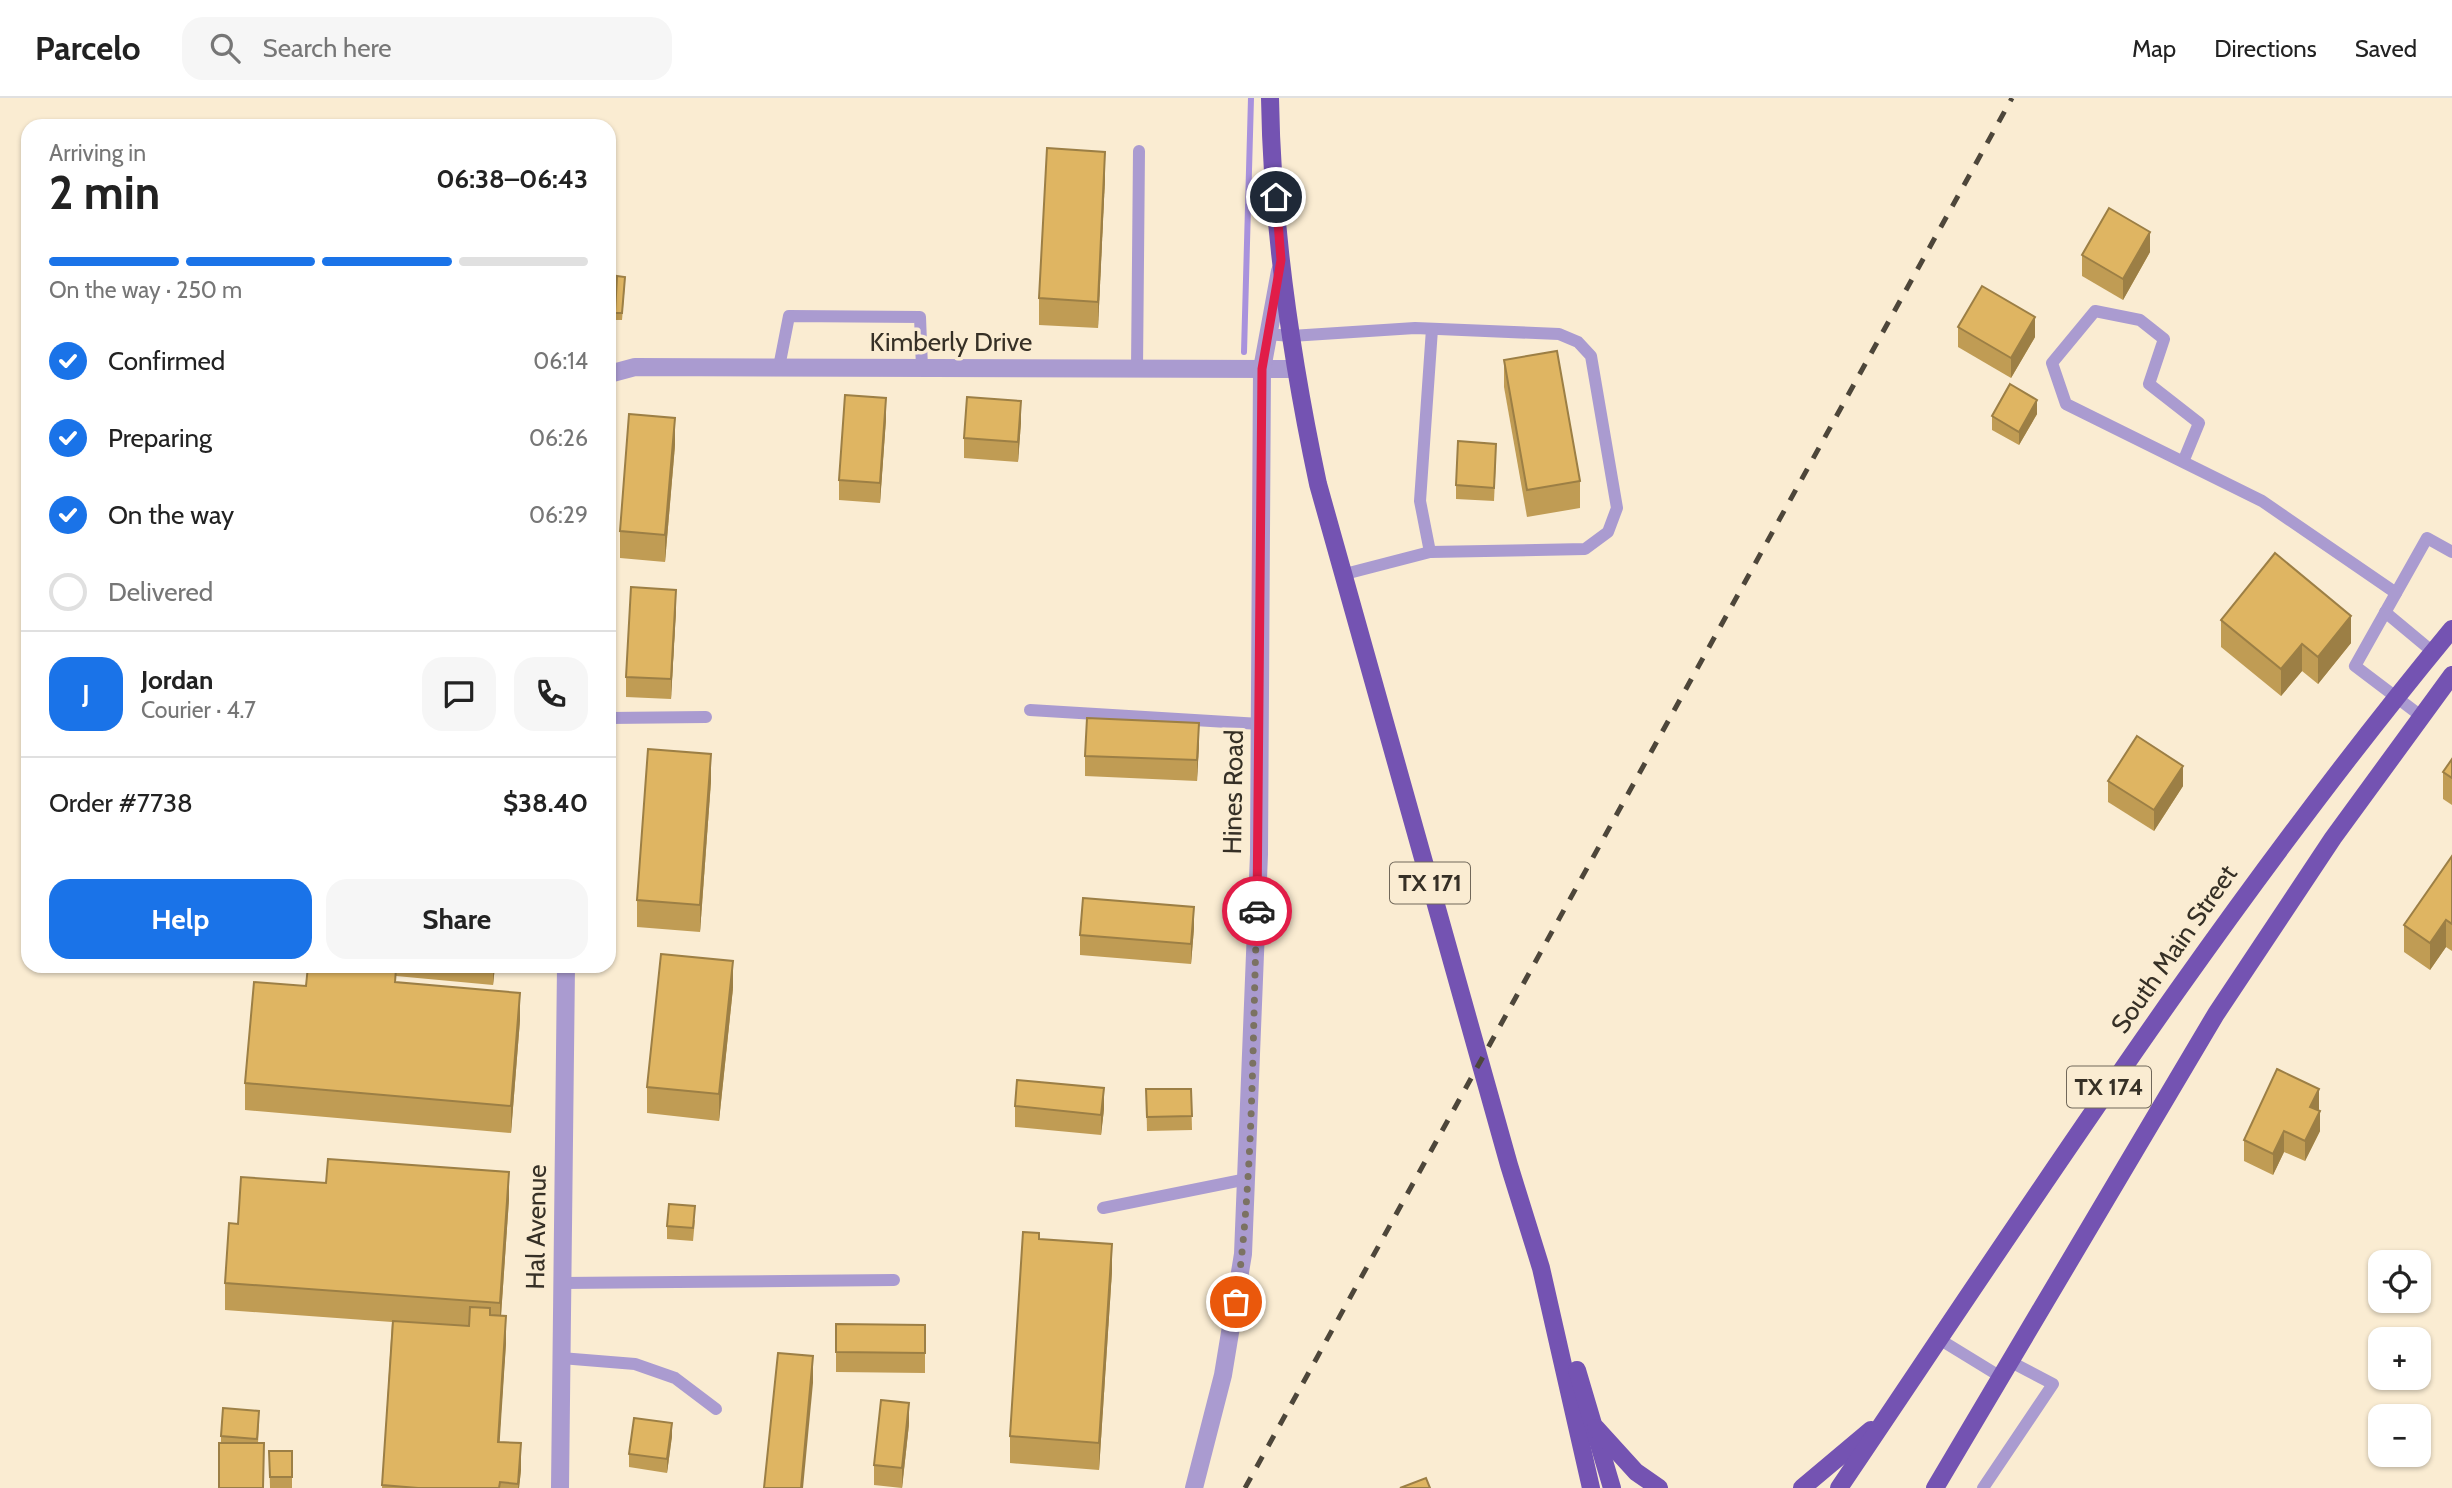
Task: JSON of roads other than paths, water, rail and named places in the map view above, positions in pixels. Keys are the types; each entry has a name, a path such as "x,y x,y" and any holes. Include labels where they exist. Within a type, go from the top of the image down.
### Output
{"main road":[{"name":"TX 171","path":"1270,98 1281,260 1293,369 1318,484 1505,1151 1541,1268 1591,1488"},
{"name":"South Main Street","path":"1839,1488 2176,989 2322,789 2452,629"},
{"name":"TX 174","path":"1935,1488 2216,1014 2333,838 2452,675"},
{"name":"TX 171","path":"1541,1268 1565,1329 1612,1488"},
{"path":"1802,1488 1889,1414"},
{"path":"1591,1422 1636,1472 1659,1488"}],"street":[{"name":"Hines Road","path":"1194,1488 1233,1326 1243,1254 1259,854 1262,369 1281,260"},
{"name":"Kimberly Drive","path":"616,372 635,367 1293,369"},
{"name":"Hal Avenue","path":"560,1488 566,973"}],"lane":[{"path":"1137,369 1139,151"},
{"path":"2183,462 2199,423 2149,384 2164,339 2140,320 2095,311 2052,363 2066,404 2183,462 2262,501 2396,593"},
{"path":"779,367 789,316 920,317 922,368"},
{"path":"1268,334 1291,336 1432,329 1559,334 1577,342 1591,356 1617,508 1608,532 1585,549 1430,552 1345,574"},
{"path":"1430,552 1420,501 1432,329"},
{"path":"2421,716 2354,666 2427,538 2452,552"},
{"path":"2385,612 2434,652"},
{"path":"1030,710 1260,724"},
{"path":"616,718 706,717"},
{"path":"1103,1208 1247,1179"},
{"path":"562,1283 894,1280"},
{"path":"1939,1339 2006,1370 2053,1384 1983,1488"},
{"path":"561,1357 635,1364 675,1378 716,1409"}],"waterway":[{"path":"1244,352 1251,98"}],"railway":[{"path":"1245,1488 2012,98"}]}
